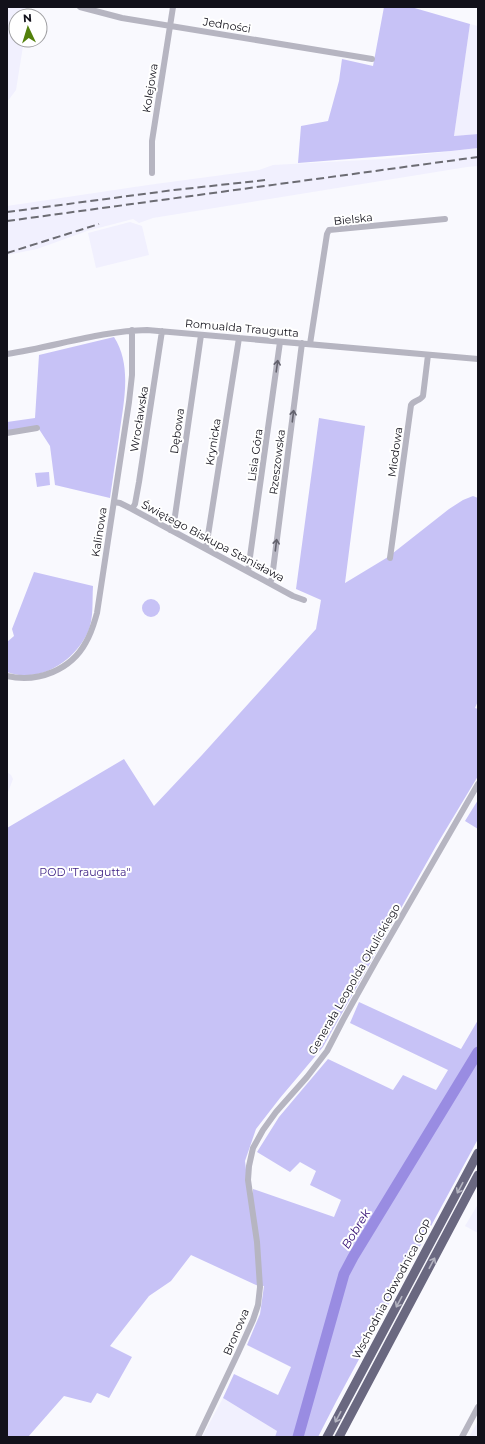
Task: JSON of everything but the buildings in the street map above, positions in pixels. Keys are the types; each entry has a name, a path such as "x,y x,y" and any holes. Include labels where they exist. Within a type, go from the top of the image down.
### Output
{"highway":[{"name":"Wschodnia Obwodnica GOP","path":"327,1437 478,1153"},
{"name":"Wschodnia Obwodnica GOP","path":"339,1437 478,1175"},
{"path":"468,1194 478,1180"}],"street":[{"name":"Jedności","path":"80,7 122,18 372,58"},
{"name":"Kolejowa","path":"152,173 152,141 173,7"},
{"name":"Bielska","path":"310,344 326,234 329,230 445,219"},
{"name":"Romualda Traugutta","path":"7,354 38,349 112,332 132,330 162,331 478,359"},
{"name":"Kalinowa","path":"7,676 24,679 39,677 55,672 77,654 86,643 92,629 97,613 132,375 132,330"},
{"name":"Wrocławska","path":"132,509 135,504 139,482 162,331"},
{"name":"Dębowa","path":"170,530 174,522 201,335"},
{"name":"Krynicka","path":"206,548 239,338"},
{"name":"Lisia Góra","path":"248,571 280,342"},
{"name":"Rzeszowska","path":"270,583 274,563 302,343"},
{"name":"Miodowa","path":"390,558 411,405 423,396 428,355"},
{"path":"7,433 37,428"},
{"name":"Świętego Biskupa Stanisława","path":"114,502 120,503 132,509 293,596 304,600"},
{"name":"Generała Leopolda Okulickiego","path":"248,1180 253,1148 263,1130 276,1112 328,1051 343,1020 373,966 478,784"},
{"name":"Bronowa","path":"198,1437 238,1353 258,1305 260,1287 257,1242 248,1180"},
{"path":"462,1437 478,1407"}],"shaded area":[{"path":"7,7 29,7 8,8 8,48 23,48 16,90 7,102"},
{"path":"470,24 478,26 478,134 454,136"},
{"path":"478,148 478,166 153,218 139,223 133,219 87,231 37,249 7,255 7,206 259,170 273,165 383,159"},
{"path":"130,222 142,226 149,255 96,268 88,233"},
{"path":"7,772 13,779 7,795"},
{"path":"478,1204 478,1233 465,1226"},
{"path":"223,1398 277,1431 275,1437 202,1437"},
{"path":"478,1421 478,1437 469,1437"}],"green space":[{"path":"384,7 411,7 470,24 454,136 478,134 478,148 298,163 301,126 328,121 339,81 342,59 373,66"},
{"path":"114,337 120,348 123,360 125,386 123,412 110,498 55,485 50,446 37,426 7,431 7,422 35,418 39,355"},
{"name":"POD \"Traugutta\"","path":"319,418 365,426 345,583 388,557 449,509 463,500 473,496 478,498 478,701 475,708 478,709 478,776 436,846 323,1047 256,1129 245,1161 251,1212 253,1189 334,1217 341,1200 310,1185 316,1171 300,1162 290,1172 257,1152 279,1117 328,1059 393,1090 403,1075 436,1090 448,1070 350,1023 359,1002 461,1049 478,1020 478,1139 318,1437 275,1437 277,1431 223,1398 234,1374 278,1395 291,1367 247,1345 260,1314 264,1286 256,1285 191,1255 171,1281 149,1296 110,1346 132,1357 109,1398 97,1393 91,1403 64,1396 28,1437 7,1437 7,828 124,759 154,806 316,629 321,600 296,589"},
{"path":"49,472 50,485 37,487 35,473"},
{"path":"34,572 93,586 91,621 88,632 82,643 65,661 43,673 19,675 7,672 7,642 14,636 12,629"},
{"path":"147,599 155,599 160,604 158,615 155,617 147,617 142,612 142,604"},
{"path":"478,800 478,829 465,821"}],"waterway":[{"name":"Bobrek","path":"298,1437 344,1274 478,1052"}],"railway":[{"path":"7,221 478,157"},
{"path":"7,212 174,190 266,180"},
{"path":"7,253 99,224"}]}
